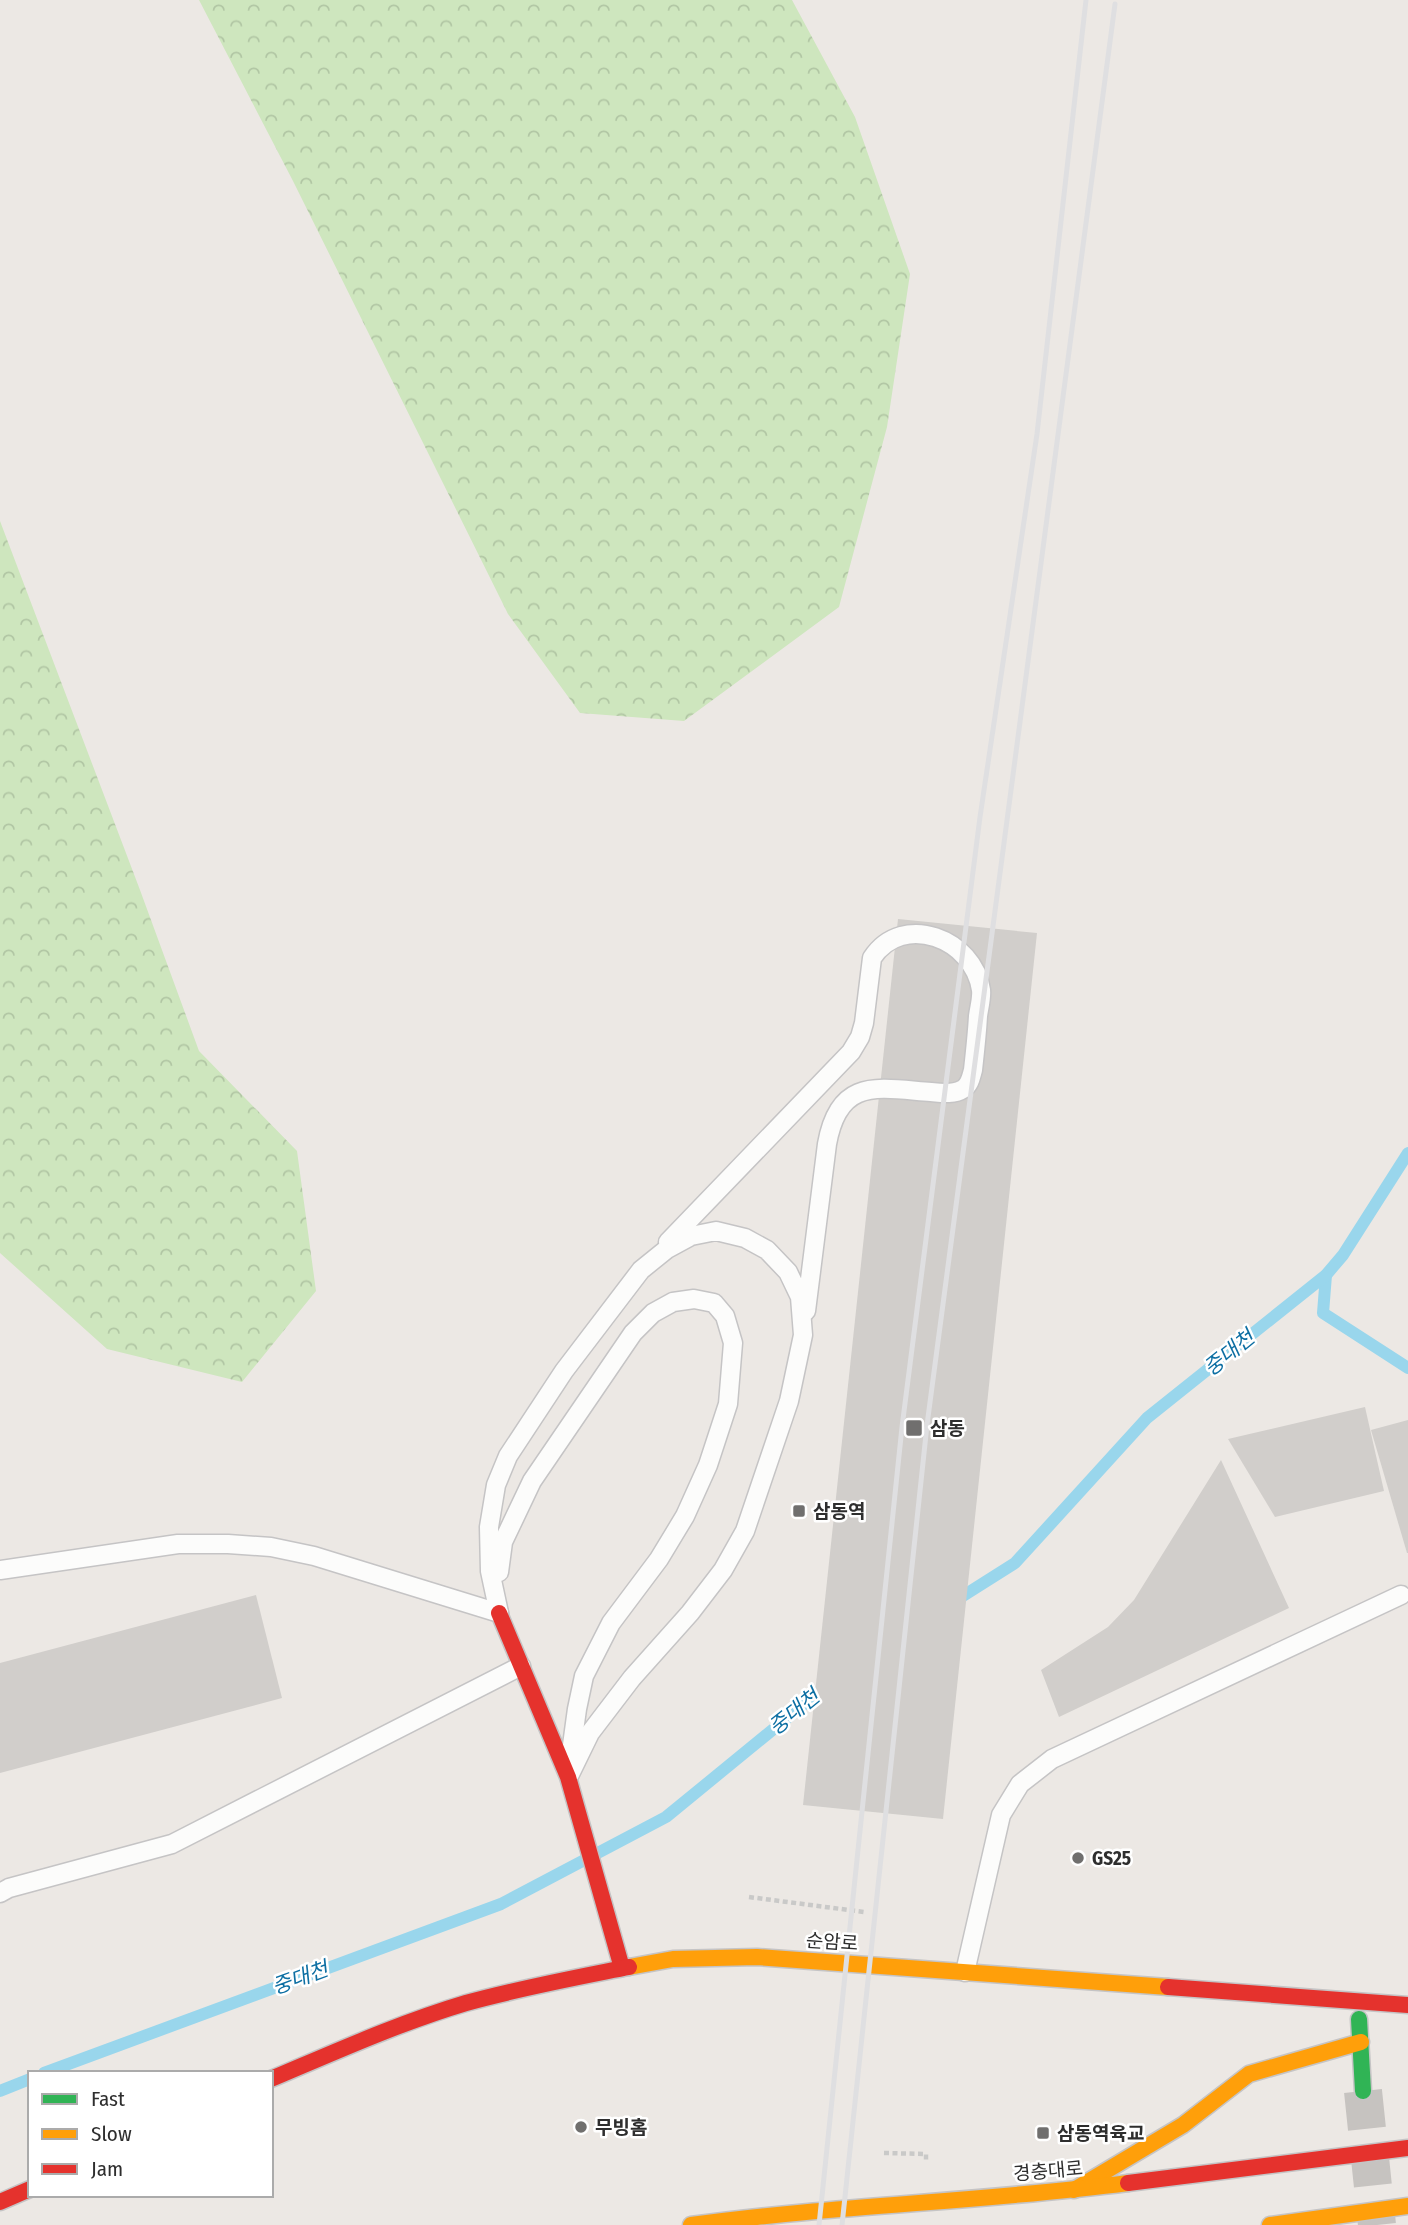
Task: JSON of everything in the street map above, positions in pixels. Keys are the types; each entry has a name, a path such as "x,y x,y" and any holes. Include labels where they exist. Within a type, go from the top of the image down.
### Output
{"street":[{"path":"499,1613 568,1777 622,1968"},
{"name":"순암로","path":"273,2078 380,2033 464,2004 532,1986 673,1959 757,1957 1408,2005"},
{"path":"1357,2003 1362,2042 1363,2091"},
{"path":"1074,2190 1182,2125 1248,2074 1362,2042"},
{"name":"경충대로","path":"691,2225 771,2214 1074,2190 1408,2148"},
{"path":"0,2202 28,2190"},
{"path":"1270,2225 1408,2206"}],"lane":[{"path":"499,1613 490,1571 489,1527 496,1485 508,1456 564,1371 641,1270 851,1052 862,1030 872,958 879,948 910,934 923,933 939,937 962,955 976,973 981,991 970,1082 962,1090 947,1093 875,1088 857,1094 842,1104 831,1123 803,1335 789,1401 745,1531 723,1570 690,1614 632,1678 590,1733 568,1777"},
{"path":"641,1270 667,1249 691,1236 716,1231 745,1238 767,1250 788,1272 800,1297 803,1335"},
{"path":"499,1613 499,1572 503,1542 514,1517 533,1481 633,1333 653,1313 673,1302 694,1299 714,1303 725,1316 733,1343 728,1404 708,1465 685,1516 659,1559 611,1623 584,1676 568,1777"},
{"path":"0,1570 178,1544 271,1547 314,1556 499,1613"},
{"path":"965,1972 1001,1815 1020,1783 1052,1759 1401,1595"},
{"path":"0,1893 9,1888 172,1844 521,1666"}],"path":[{"path":"749,1897 864,1912"}],"green space":[{"path":"199,0 792,0 855,117 910,274 887,427 839,607 684,721 580,713 508,614 293,181"},
{"path":"0,521 199,1051 297,1151 316,1291 242,1382 107,1349 0,1253"}],"building":[{"name":"삼동","path":"898,919 1037,933 943,1819 803,1805"},
{"path":"1365,1407 1384,1491 1275,1517 1228,1439"},
{"path":"1408,1420 1408,1553 1407,1553 1371,1430"},
{"path":"1221,1460 1289,1608 1059,1717 1041,1670 1108,1627 1134,1600"},
{"path":"256,1595 282,1698 0,1773 0,1663"}],"waterway":[{"name":"중대천","path":"955,1601 1015,1563 1147,1418 1326,1275 1343,1255 1408,1153"},
{"path":"1326,1275 1323,1313 1408,1368"},
{"name":"중대천","path":"49,2071 501,1904 666,1817 826,1686"},
{"name":"중대천","path":"0,2091 28,2080"}],"tunnel":[{"path":"1363,2091 1377,2225"}],"railway":[{"path":"819,2225 902,1427 980,817 1037,434 1086,0"},
{"path":"842,2225 927,1425 1115,4"}],"traffic: fast":[{"path":"1359,2019 1363,2091"}],"traffic: slow":[{"path":"629,1967 673,1959 757,1957 1168,1987"},
{"path":"1074,2190 1183,2125 1249,2074 1361,2042"},
{"path":"691,2225 1128,2183"},
{"path":"1270,2225 1408,2206"}],"traffic: jam":[{"path":"499,1613 568,1777 622,1968"},
{"path":"273,2078 343,2048 466,2003 629,1967"},
{"path":"1168,1987 1408,2005"},
{"path":"1128,2183 1408,2148"},
{"path":"0,2202 28,2190"}],"place":[{"name":"삼동","path":"914,1428"},
{"name":"삼동역","path":"799,1511"},
{"name":"GS25","path":"1078,1858"},
{"name":"무빙홈","path":"581,2127"},
{"name":"삼동역육교","path":"1043,2133"}]}
